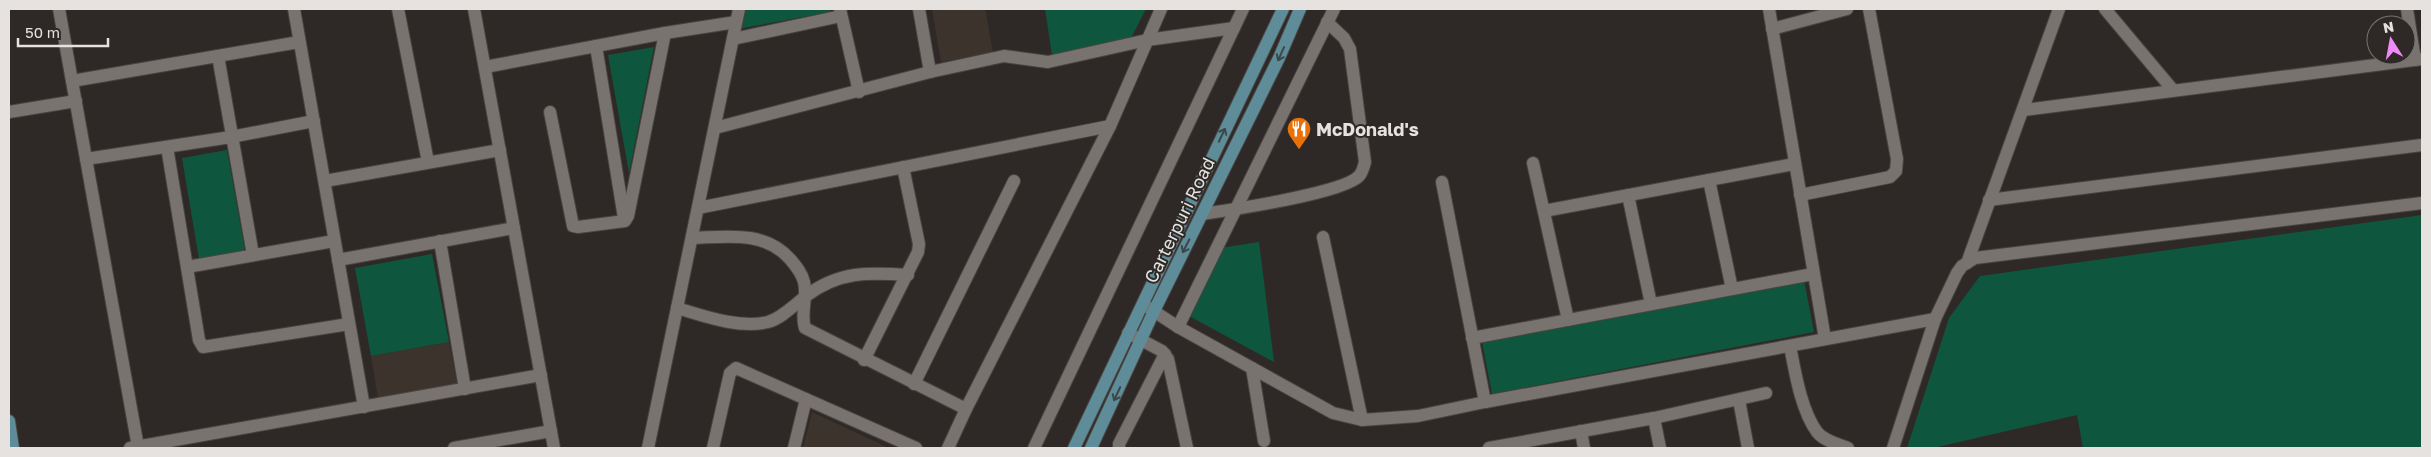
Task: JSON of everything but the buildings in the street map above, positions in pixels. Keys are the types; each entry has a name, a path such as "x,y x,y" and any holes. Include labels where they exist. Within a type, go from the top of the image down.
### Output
{"main road":[{"name":"Carterpuri Road","path":"1074,448 1283,9"},
{"name":"Carterpuri Road","path":"1091,448 1154,311 1279,58 1300,9"},
{"path":"9,422 13,448"}],"street":[{"path":"59,9 134,448 191,443 364,407 541,375"},
{"path":"294,9 364,407"},
{"path":"398,9 428,162"},
{"path":"474,9 554,448"},
{"path":"648,448 739,9"},
{"path":"919,9 930,72"},
{"path":"948,448 1110,126 1161,9"},
{"path":"1034,448 1243,9"},
{"path":"1178,327 1334,9"},
{"path":"1769,9 1824,339"},
{"path":"1772,29 1847,9"},
{"path":"1800,195 1890,177 1896,171 1897,159 1869,9"},
{"path":"1968,263 2059,9"},
{"path":"2105,9 2173,90"},
{"path":"2024,110 2418,59 2407,9"},
{"path":"733,39 841,12 859,92"},
{"path":"485,67 665,33 736,22"},
{"path":"1202,214 1236,209 1342,186 1360,176 1365,162 1350,48 1344,38 1327,22"},
{"path":"714,128 859,92 930,72 1004,56 1048,62 1147,40 1234,28"},
{"path":"625,221 628,216 665,33"},
{"path":"72,81 299,42"},
{"path":"596,46 625,221"},
{"path":"218,56 253,255"},
{"path":"9,112 76,101"},
{"path":"550,112 573,226 625,221"},
{"path":"86,159 231,137 314,121"},
{"path":"698,208 1110,126"},
{"path":"1989,200 2422,145"},
{"path":"167,147 200,344 203,346 349,324"},
{"path":"324,182 500,150"},
{"path":"1533,163 1568,320"},
{"path":"1544,211 1794,164"},
{"path":"864,360 915,262 919,244 903,167"},
{"path":"1709,180 1732,289"},
{"path":"914,384 1014,181"},
{"path":"1442,182 1485,402"},
{"path":"1628,195 1651,304"},
{"path":"1893,448 1935,319 1957,273 1975,258 2422,203"},
{"path":"338,260 514,228"},
{"path":"692,238 751,237 774,245 799,270 803,278 806,296 803,314 806,328 864,360 966,409"},
{"path":"1323,237 1362,420"},
{"path":"187,266 334,241"},
{"path":"440,241 465,389"},
{"path":"677,308 734,322 763,323 781,316 806,296 830,282 850,275 872,272 908,275"},
{"path":"1472,338 1813,274"},
{"path":"1142,303 1178,327 1333,413 1362,420 1418,416 1935,319"},
{"path":"1128,332 1165,354 1169,364 1184,448"},
{"path":"1790,346 1801,394 1817,432 1828,440 1848,448"},
{"path":"1119,448 1119,444 1165,354"},
{"path":"713,448 732,369 739,368 806,400 916,448"},
{"path":"1252,368 1264,441"},
{"path":"1495,448 1654,418 1766,393"},
{"path":"794,448 806,400"},
{"path":"1739,400 1748,448"},
{"path":"1654,418 1660,448"},
{"path":"454,448 551,431"},
{"path":"1581,432 1584,448"}],"shaded area":[{"path":"932,9 985,9 993,52 941,62"},
{"path":"449,342 457,384 378,398 371,356"},
{"path":"812,412 889,448 803,448"}],"green space":[{"path":"742,9 830,9 830,12 738,29"},
{"path":"1045,9 1146,9 1130,40 1052,55"},
{"path":"654,47 629,173 608,55"},
{"path":"227,150 245,251 199,259 182,158"},
{"path":"2422,215 2422,448 2083,448 2077,415 1933,448 1907,448 1949,318 1980,276"},
{"path":"1259,242 1274,362 1187,315 1220,248"},
{"path":"432,254 449,342 371,356 355,268"},
{"path":"1804,280 1814,332 1492,394 1482,342"}],"place":[{"name":"McDonald's","path":"1299,150"}]}
